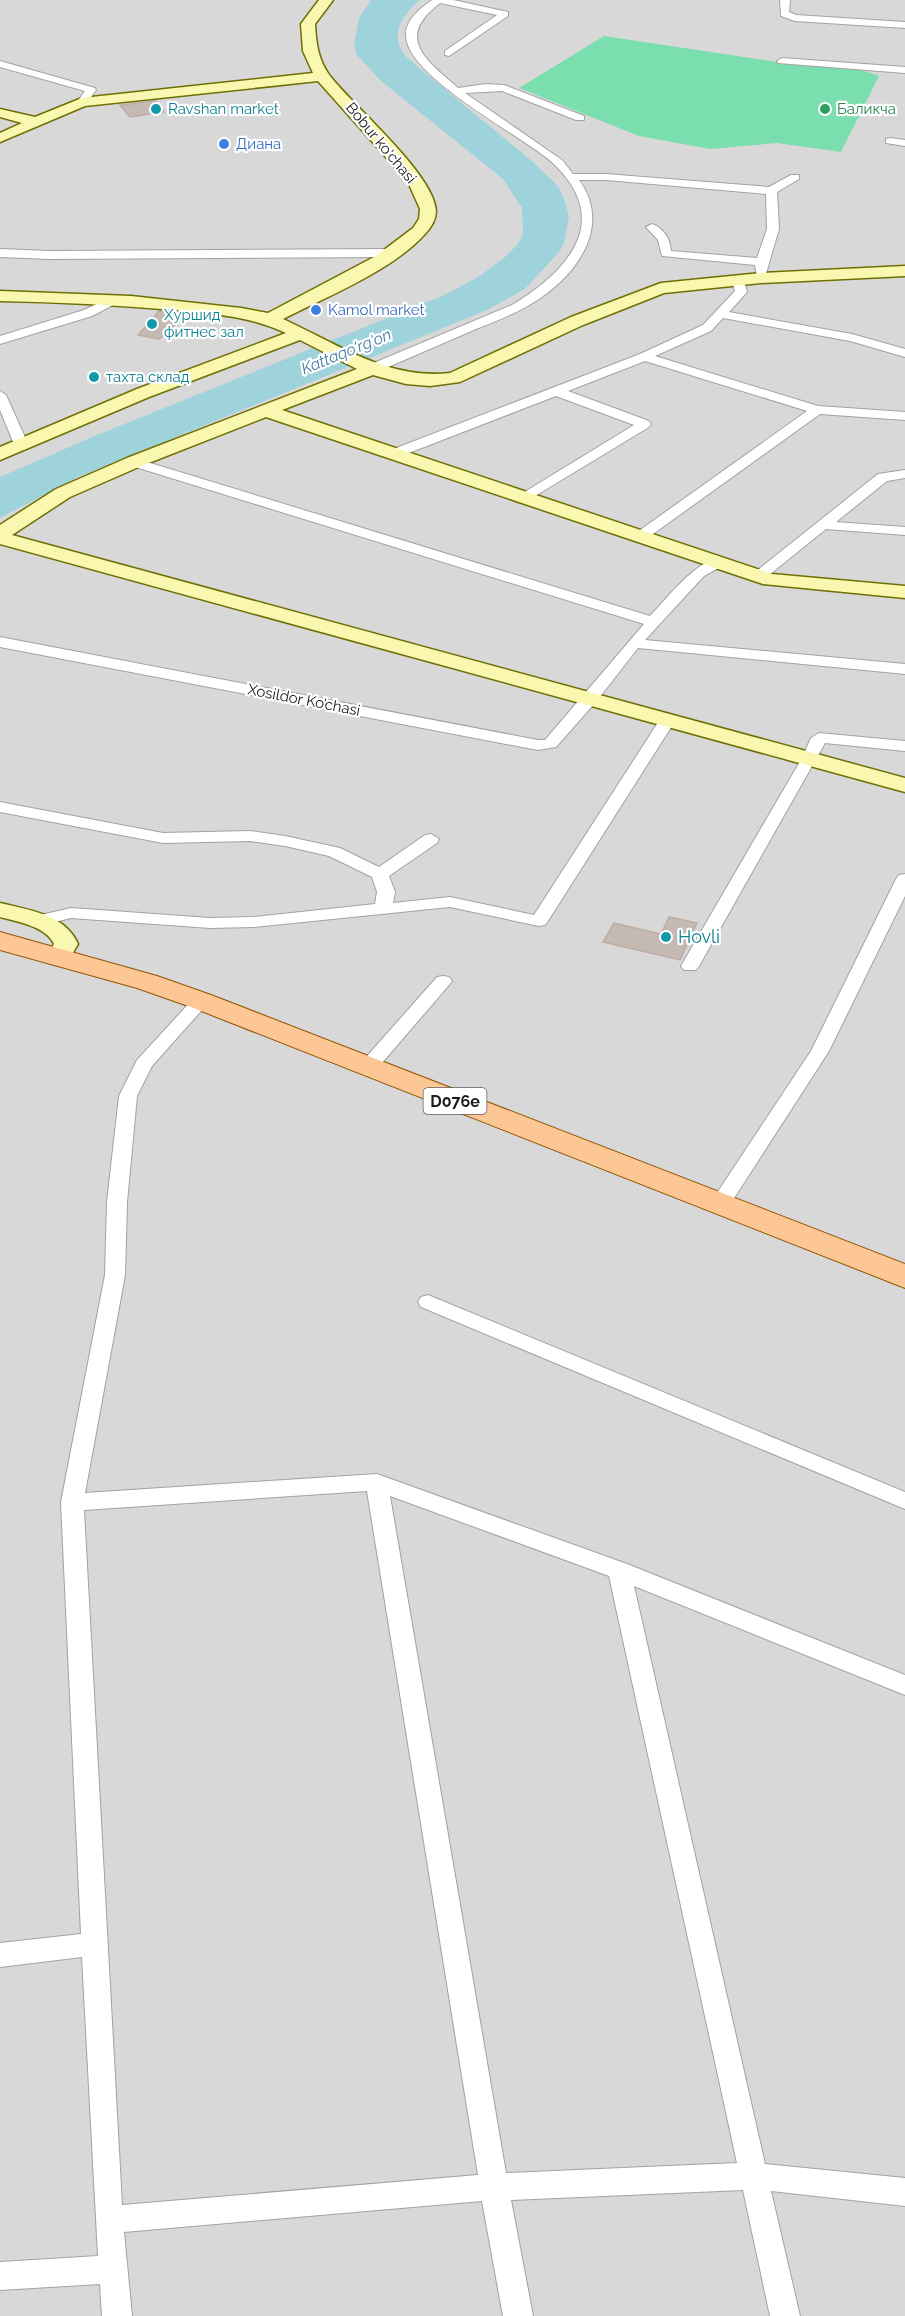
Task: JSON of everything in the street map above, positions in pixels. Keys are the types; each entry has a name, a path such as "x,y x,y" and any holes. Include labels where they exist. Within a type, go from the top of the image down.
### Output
{"main road":[{"name":"D076e","path":"0,941 147,982 201,1001 905,1277"}],"street":[{"name":"Bobur ko'chasi","path":"269,319 392,253 418,235 428,219 426,200 408,172 322,76 310,51 308,24 326,0"},
{"path":"0,536 63,493 134,462 516,308 550,286 579,257 585,242 586,210 572,177 558,162 457,91 428,64 411,40 414,23 423,10 438,0 505,14 449,53"},
{"path":"785,0 784,14 795,18 905,25"},
{"path":"782,61 905,70"},
{"path":"0,64 91,90 82,102"},
{"path":"0,138 82,102 322,76"},
{"path":"457,91 486,87 504,88 580,118"},
{"path":"0,113 35,122"},
{"path":"890,141 905,143"},
{"path":"572,177 771,190 795,177"},
{"path":"0,296 188,307 269,319 370,366 402,378 438,382 454,378 577,321 661,288 738,281 760,270 773,228 771,190"},
{"path":"652,227 664,239 666,254 760,270 905,271"},
{"path":"0,253 50,255 392,253"},
{"path":"396,453 644,357 707,328 741,292 738,281"},
{"path":"0,340 88,313 111,301"},
{"path":"720,314 852,338 905,353"},
{"path":"0,454 142,393 306,337"},
{"path":"644,357 817,410 905,416"},
{"path":"525,496 644,424 556,391"},
{"path":"0,395 21,444"},
{"path":"264,410 770,580 905,592"},
{"path":"641,536 817,410"},
{"path":"134,462 653,622"},
{"path":"759,576 883,477 905,474"},
{"path":"824,525 905,531"},
{"path":"0,536 589,700 905,785"},
{"name":"Xosildor Ko’chasi","path":"0,642 538,745 550,744 653,622 699,573 719,562"},
{"path":"634,643 905,669"},
{"path":"38,921 71,913 210,923 254,922 450,902 539,921 667,721"},
{"path":"690,966 810,759 819,738 905,746"},
{"path":"0,807 163,838 250,836 334,852 380,874 386,892 382,908"},
{"path":"380,874 431,839"},
{"path":"720,1204 820,1051 905,879"},
{"path":"0,910 38,921 65,939 66,944 59,956"},
{"path":"369,1067 443,981"},
{"path":"117,2316 109,2220 72,1502 116,1275 117,1202 128,1096 144,1064 201,1001"},
{"path":"428,1302 905,1501"},
{"path":"72,1502 377,1482 618,1570 905,1685"},
{"path":"377,1482 494,2187 518,2316"},
{"path":"618,1570 785,2316"},
{"path":"0,1955 94,1944"},
{"path":"109,2220 494,2187 753,2175 905,2192"},
{"path":"0,2276 113,2270"}],"shaded area":[{"path":"0,0 905,0 905,2316 0,2316"}],"green space":[{"path":"604,36 784,63 861,70 879,76 841,152 777,143 710,149 639,136 519,88"}],"water":[{"name":"Kattaqo'rg'on","path":"371,0 420,0 405,16 399,28 398,42 402,51 558,186 569,217 564,243 560,251 525,289 487,310 78,477 0,518 0,477 97,435 442,296 480,276 517,245 523,235 522,208 503,179 381,81 357,55 354,45 359,18"}],"building":[{"name":"Ravshan market","path":"156,101 164,112 130,117 120,105"},
{"name":"Хуршид фитнес зал","path":"159,311 188,314 159,339 138,335"},
{"name":"Hovli","path":"669,917 697,923 680,960 603,942 614,923 661,934"}],"place":[{"name":"Ravshan market","path":"156,109"},
{"name":"Баликча","path":"825,109"},
{"name":"Диана","path":"224,144"},
{"name":"Kamol market","path":"316,310"},
{"name":"Хуршид фитнес зал","path":"152,324"},
{"name":"тахта склад","path":"94,377"},
{"name":"Hovli","path":"666,937"}]}
